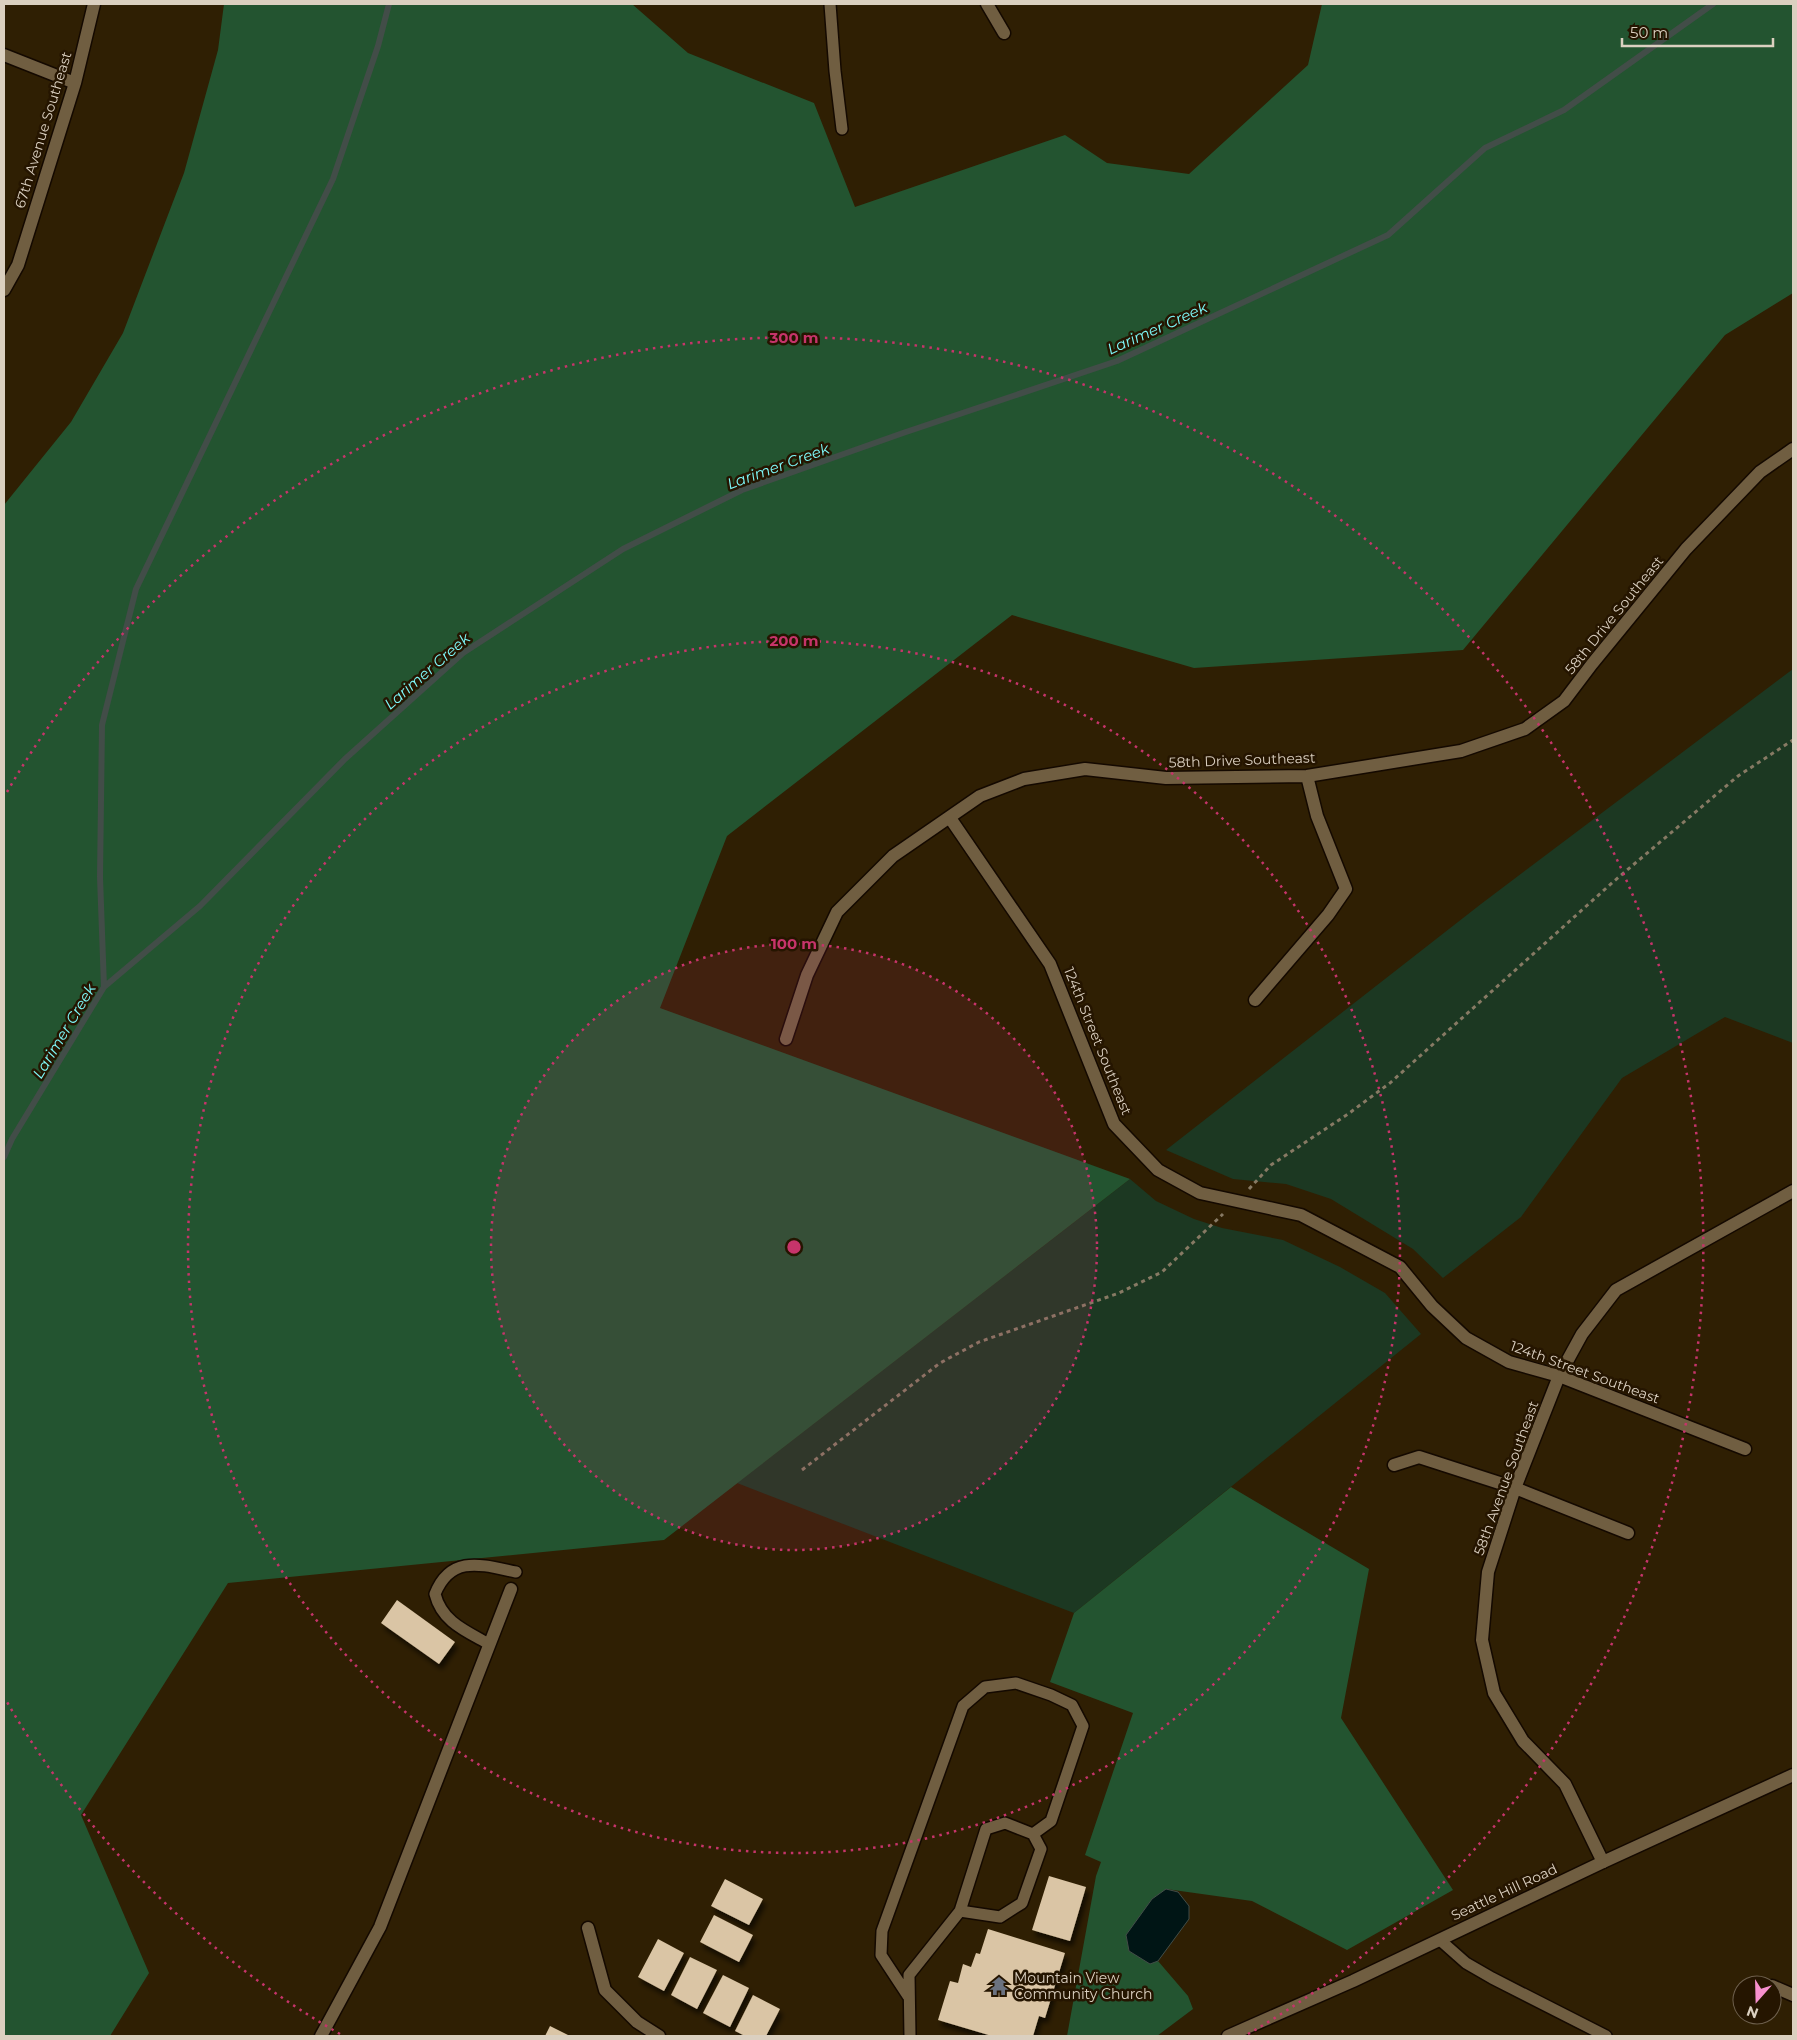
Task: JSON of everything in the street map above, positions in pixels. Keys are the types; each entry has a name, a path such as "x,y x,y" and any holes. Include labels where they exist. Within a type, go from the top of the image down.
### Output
{"street":[{"name":"67th Avenue Southeast","path":"4,290 18,265 75,83 94,4"},
{"path":"987,4 1004,33"},
{"path":"4,55 75,83"},
{"name":"58th Drive Southeast","path":"786,1039 807,975 837,912 892,856 980,796 1024,778 1085,769 1166,778 1306,776 1461,751 1525,729 1564,701 1686,549 1760,472 1793,449"},
{"path":"1255,1000 1328,915 1346,889 1317,816 1306,776"},
{"name":"124th Street Southeast","path":"950,818 1050,964 1114,1124 1158,1170 1200,1193 1301,1215 1400,1267 1432,1306 1466,1338 1509,1362 1559,1376 1745,1449"},
{"name":"58th Avenue Southeast","path":"1603,1862 1565,1784 1524,1741 1494,1693 1482,1640 1488,1572 1515,1488 1559,1376 1582,1334 1616,1290 1793,1191"},
{"path":"1394,1465 1419,1457 1515,1488 1628,1533"},
{"path":"321,2036 380,1928 511,1589"},
{"name":"Seattle Hill Road","path":"1228,2036 1244,2033 1603,1862 1793,1775"},
{"path":"588,1928 605,1990 637,2022 659,2036"}],"lane":[{"path":"830,4 842,129"},
{"path":"489,1644 453,1624 443,1612 435,1594 442,1578 451,1570 462,1565 516,1572"},
{"path":"908,1996 881,1955 882,1931 964,1706 985,1687 1016,1683 1051,1695 1072,1705 1083,1726 1051,1821 1033,1834"},
{"path":"910,2036 909,1975 960,1911 986,1829 1005,1823 1033,1834 1041,1850 1022,1903 1000,1918 960,1911"},
{"path":"1440,1940 1466,1963 1606,2036"}],"path":[{"path":"802,1470 940,1363 956,1354 979,1342 1016,1328 1119,1293 1162,1272 1237,1201 1271,1165 1348,1114 1390,1083 1613,882 1738,776 1793,740"}],"green space":[{"path":"224,4 632,4 688,53 814,103 855,207 1065,135 1107,163 1189,174 1308,65 1322,4 1793,4 1793,293 1725,335 1463,650 1194,668 1012,615 727,836 660,1008 1130,1179 664,1540 228,1583 81,1815 149,1973 110,2036 4,2036 4,505 71,422 123,333 184,173 218,50"},
{"path":"1793,669 1793,1043 1725,1017 1622,1078 1521,1217 1443,1278 1413,1249 1331,1199 1286,1184 1233,1179 1166,1150 1481,904"},
{"path":"1130,1179 1156,1201 1194,1219 1222,1228 1283,1240 1340,1267 1385,1293 1421,1334 1074,1613 737,1483"},
{"path":"1231,1487 1369,1569 1341,1718 1453,1890 1347,1950 1252,1901 1166,1889 1126,1935 1129,1951 1150,1963 1158,1961 1188,1996 1193,2009 1157,2036 1067,2036 1096,1876 1101,1862 1085,1855 1133,1713 1050,1682 1074,1613"}],"shaded area":[{"path":"1166,1889 1178,1892 1189,1906 1189,1919 1158,1961 1150,1964 1129,1951 1126,1935 1152,1899"}],"building":[{"path":"397,1600 455,1642 439,1664 381,1623"},
{"path":"1049,1876 1086,1887 1070,1941 1032,1930"},
{"path":"725,1879 763,1899 749,1925 711,1906"},
{"path":"714,1915 753,1935 739,1962 700,1942"},
{"path":"988,1929 1065,1953 1045,2018 1039,2016 1033,2036 992,2036 938,2020 950,1981 958,1983 963,1964 971,1967 976,1953 980,1954"},
{"path":"658,1939 684,1953 664,1991 638,1977"},
{"path":"690,1957 717,1970 697,2009 671,1995"},
{"path":"723,1975 749,1988 730,2027 703,2013"},
{"path":"753,1995 780,2009 766,2036 745,2036 735,2031"},
{"path":"550,2026 570,2036 545,2036"}],"waterway":[{"path":"104,987 100,877 102,725 136,589 333,179 378,46 389,4"},
{"name":"Larimer Creek","path":"4,1157 12,1139 104,987 200,906 345,759 463,653 623,549 742,490 903,433 1117,361 1388,235 1485,148 1564,110 1713,4"}],"place":[{"name":"Mountain View Community Church","path":"999,1986"}]}
